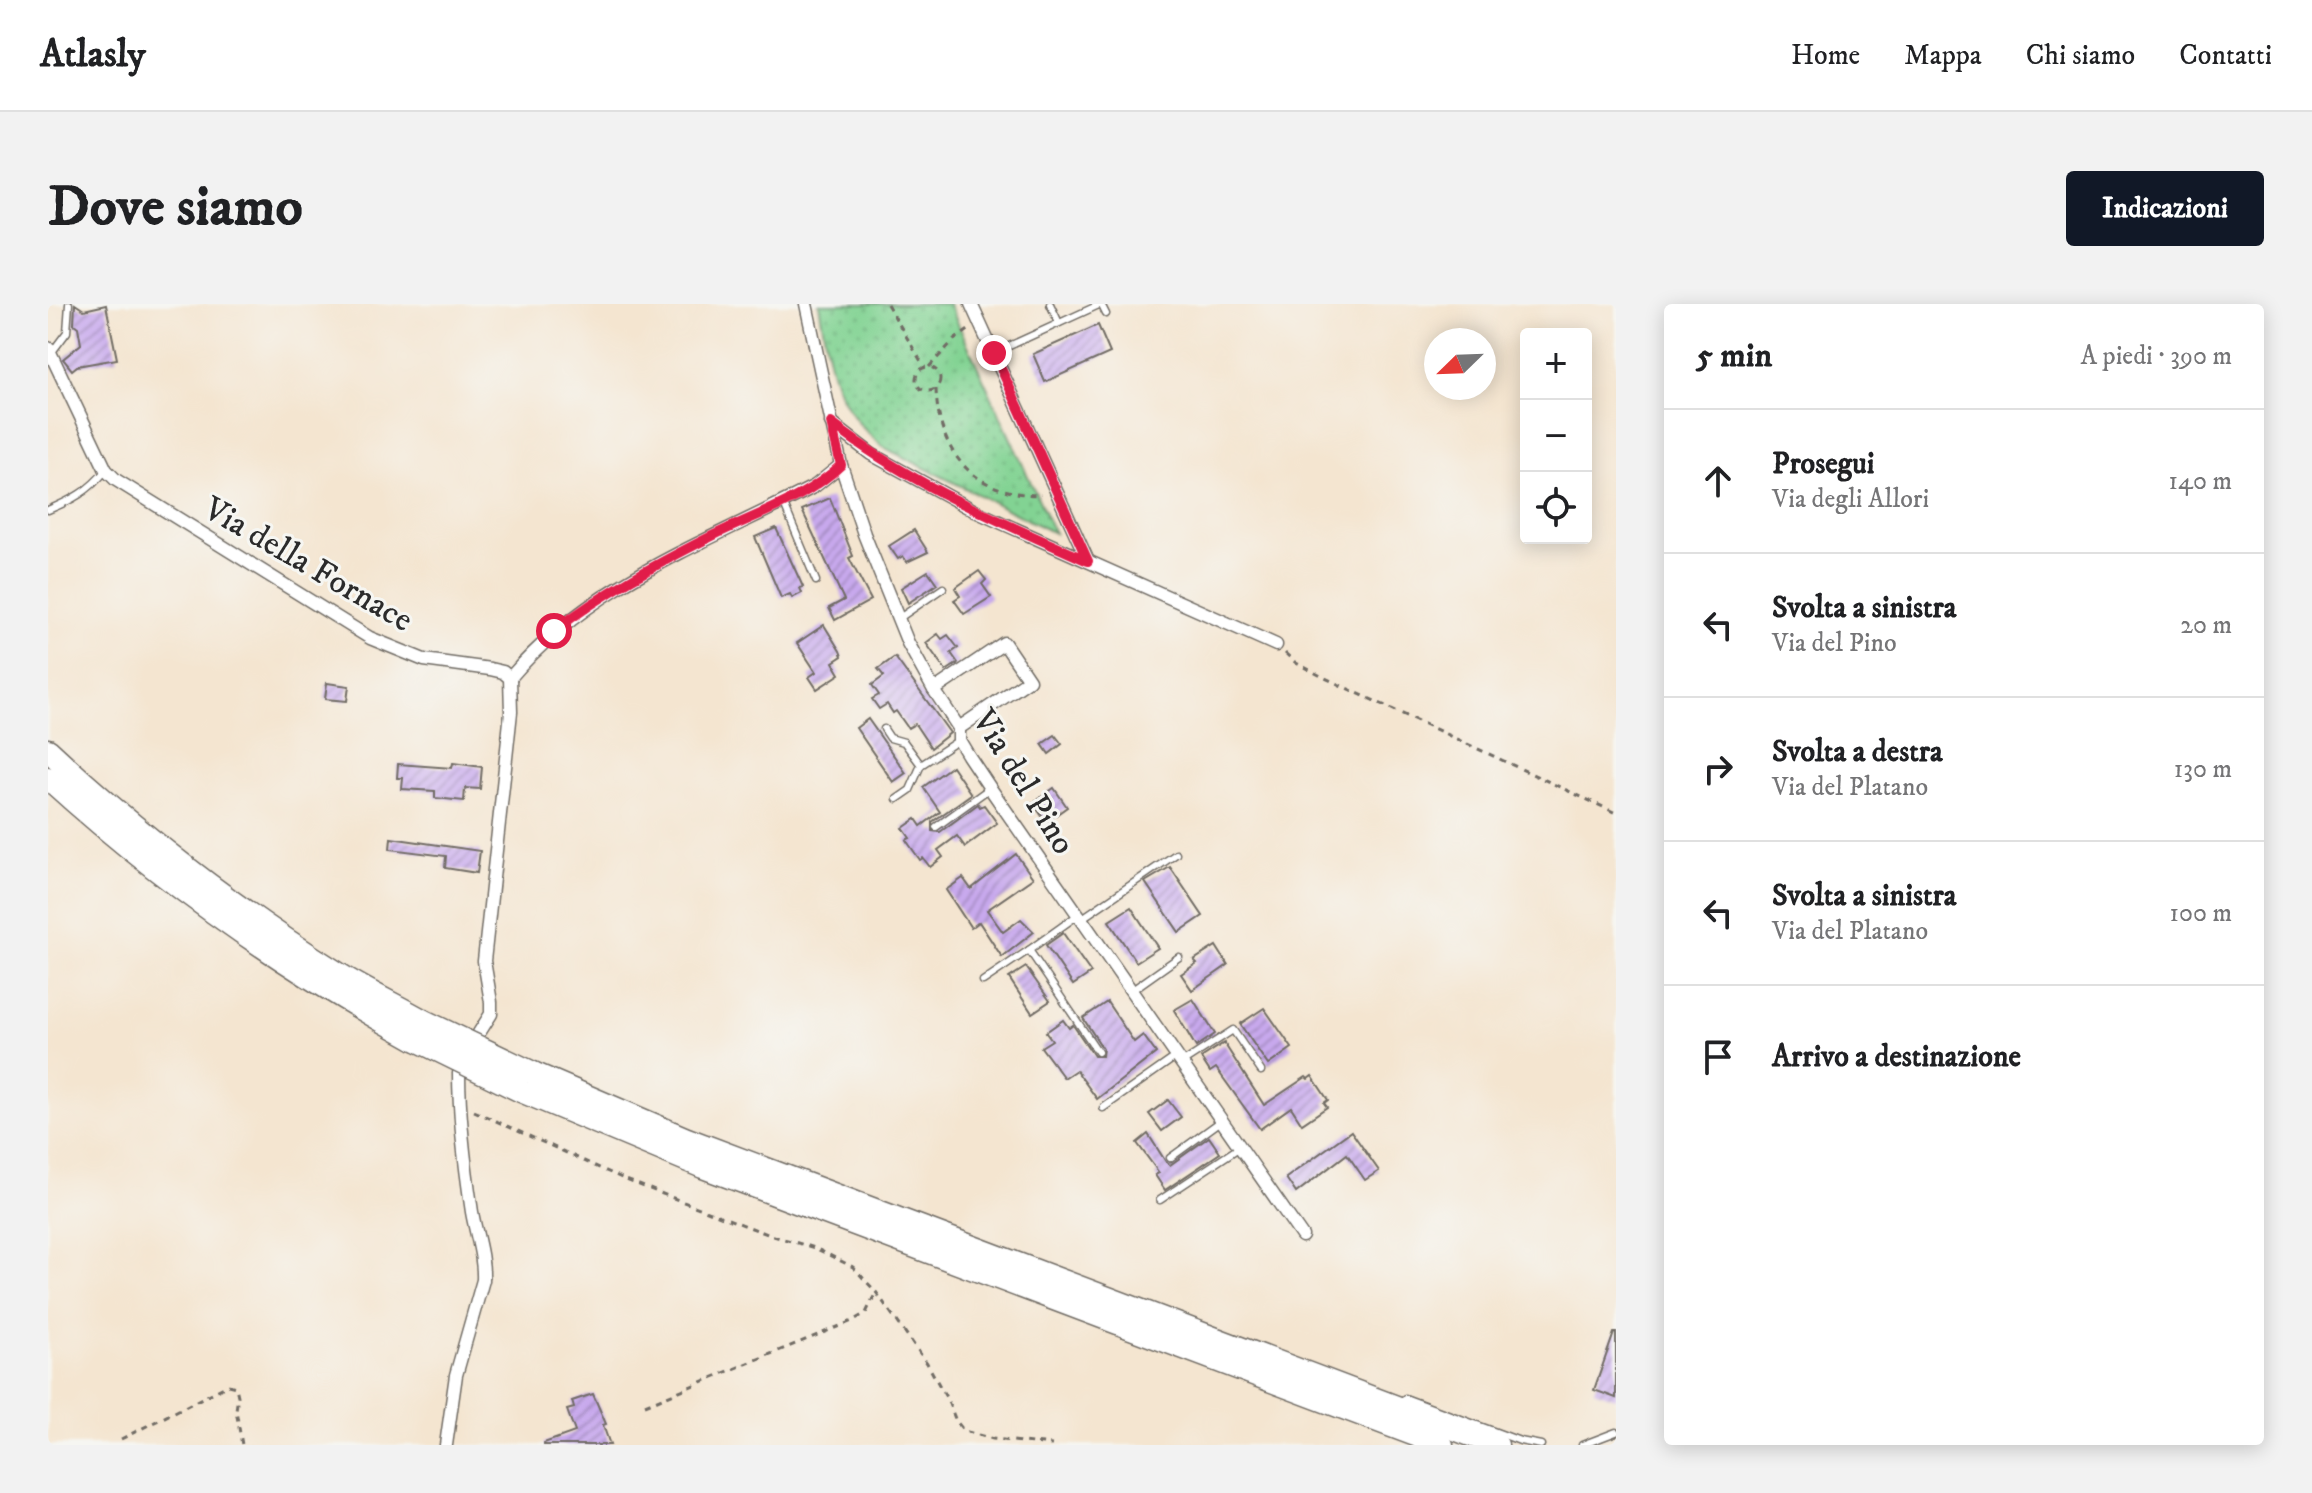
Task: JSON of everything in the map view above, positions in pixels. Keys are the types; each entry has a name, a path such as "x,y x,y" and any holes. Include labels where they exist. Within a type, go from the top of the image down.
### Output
{"highway":[{"path":"48,750 166,854 420,1030"},
{"path":"48,778 103,828 224,922 325,988 420,1030 703,1167 1442,1445"},
{"path":"527,1082 687,1139 1497,1445"}],"street":[{"name":"Via del Pino","path":"806,304 841,465 898,619 934,690 990,788 1302,1236"},
{"path":"971,304 1088,561"},
{"name":"Via della Fornace","path":"50,350 106,470 116,480 370,638 424,660 490,669 503,672 510,678"},
{"path":"831,423 871,454 975,511 1276,645"},
{"path":"479,1033 491,1014 484,961 511,712 510,678 554,631 611,590 815,486 841,465"},
{"path":"934,690 1004,643 1029,680 959,734"},
{"path":"446,1445 456,1375 483,1280 484,1266 472,1215 459,1106 459,1073"}],"lane":[{"path":"50,350 67,332 69,304"},
{"path":"1050,304 1059,323"},
{"path":"994,353 1101,304 1106,314"},
{"path":"48,510 76,498 93,486 106,470"},
{"path":"783,502 816,581"},
{"path":"898,619 943,588"},
{"path":"884,729 890,738 904,742 921,765"},
{"path":"897,799 910,790 921,765 959,734"},
{"path":"936,827 990,788"},
{"path":"983,981 1176,854"},
{"path":"1029,950 1098,1052"},
{"path":"1131,991 1179,957"},
{"path":"1103,1108 1233,1030 1261,1071"},
{"path":"1170,1158 1221,1121"},
{"path":"1160,1200 1240,1147"},
{"path":"1347,1389 1379,1393"},
{"path":"1394,1395 1520,1441 1541,1445"},
{"path":"1582,1445 1616,1432"}],"path":[{"path":"887,304 927,367 939,374 940,382 936,389 942,430 952,452 967,469 990,486 1004,491 1057,494"},
{"path":"936,389 925,391 919,387 917,376 954,340 980,323"},
{"path":"1276,645 1296,663 1325,678 1616,813"},
{"path":"459,1106 626,1180 770,1235 815,1248 853,1267 876,1292 927,1363 964,1431 993,1439 1052,1445"},
{"path":"645,1405 852,1321 866,1313 876,1292"},
{"path":"121,1439 228,1385 236,1387 242,1445"}],"green space":[{"path":"819,304 949,304 1054,533 885,448 867,432 853,417 836,384"}],"building":[{"path":"75,304 84,310 106,305 117,359 77,366 72,370 63,359 81,344 78,327 74,324"},
{"path":"1098,325 1110,353 1045,382 1033,354"},
{"path":"830,498 853,556 849,558 871,600 835,620 829,608 844,600 802,510"},
{"path":"776,528 803,587 800,588 802,593 792,598 790,594 781,598 755,537"},
{"path":"914,530 928,552 907,562 903,556 898,559 889,546"},
{"path":"928,571 937,584 908,603 901,588"},
{"path":"979,571 986,580 982,584 991,597 964,614 954,600 960,596 955,588"},
{"path":"824,625 842,656 833,662 840,674 817,689 809,677 816,672 797,643"},
{"path":"938,634 942,639 948,635 958,648 951,653 958,663 946,671 926,643"},
{"path":"895,657 950,733 931,748 915,724 908,728 896,711 893,713 887,704 879,709 872,699 879,695 872,685 884,676 878,669"},
{"path":"327,683 349,686 347,701 325,699"},
{"path":"868,719 906,773 893,782 856,728"},
{"path":"1055,735 1062,744 1049,754 1042,744"},
{"path":"453,763 482,767 480,789 465,788 464,801 435,798 435,791 402,789 403,778 397,778 398,764 452,768"},
{"path":"952,766 971,794 932,822 932,831 940,832 978,804 980,807 984,805 997,823 965,847 957,836 938,850 943,857 930,867 923,858 920,860 906,840 910,838 903,828 916,819 921,826 940,812 923,787"},
{"path":"1054,788 1067,807 1046,822 1033,803"},
{"path":"391,838 480,851 477,873 445,868 446,856 390,849"},
{"path":"1016,854 1033,878 987,910 1003,932 1021,919 1034,932 1002,957 979,922 971,928 946,890 963,878 971,889"},
{"path":"1170,867 1203,916 1179,932 1145,882"},
{"path":"1131,907 1158,948 1136,962 1109,921"},
{"path":"1063,933 1091,973 1073,985 1046,945"},
{"path":"1216,946 1228,965 1192,990 1181,974 1197,963 1194,960"},
{"path":"1026,967 1050,1001 1032,1013 1009,978"},
{"path":"1193,999 1215,1034 1196,1047 1174,1010"},
{"path":"1107,1002 1134,1042 1143,1035 1156,1053 1097,1099 1076,1070 1064,1078 1041,1047 1052,1040 1046,1032 1063,1020 1069,1028 1073,1025 1094,1056 1102,1056 1103,1049 1083,1018"},
{"path":"1264,1008 1292,1048 1268,1065 1240,1024"},
{"path":"1224,1043 1264,1105 1312,1076 1328,1100 1324,1103 1327,1107 1302,1124 1291,1107 1260,1129 1216,1068 1210,1072 1201,1058"},
{"path":"1168,1100 1181,1117 1162,1131 1149,1114"},
{"path":"1351,1131 1379,1171 1365,1180 1347,1154 1296,1193 1286,1178"},
{"path":"1148,1134 1170,1165 1209,1137 1220,1153 1165,1190 1155,1175 1159,1173 1137,1143"},
{"path":"1616,1333 1616,1398 1594,1390"},
{"path":"593,1394 606,1424 603,1425 610,1445 544,1445 575,1432 567,1410 574,1408 572,1401"}],"route":[{"path":"554,631 611,590 795,497 831,475 841,465 831,423 871,454 975,511 1088,561 994,353"}]}
